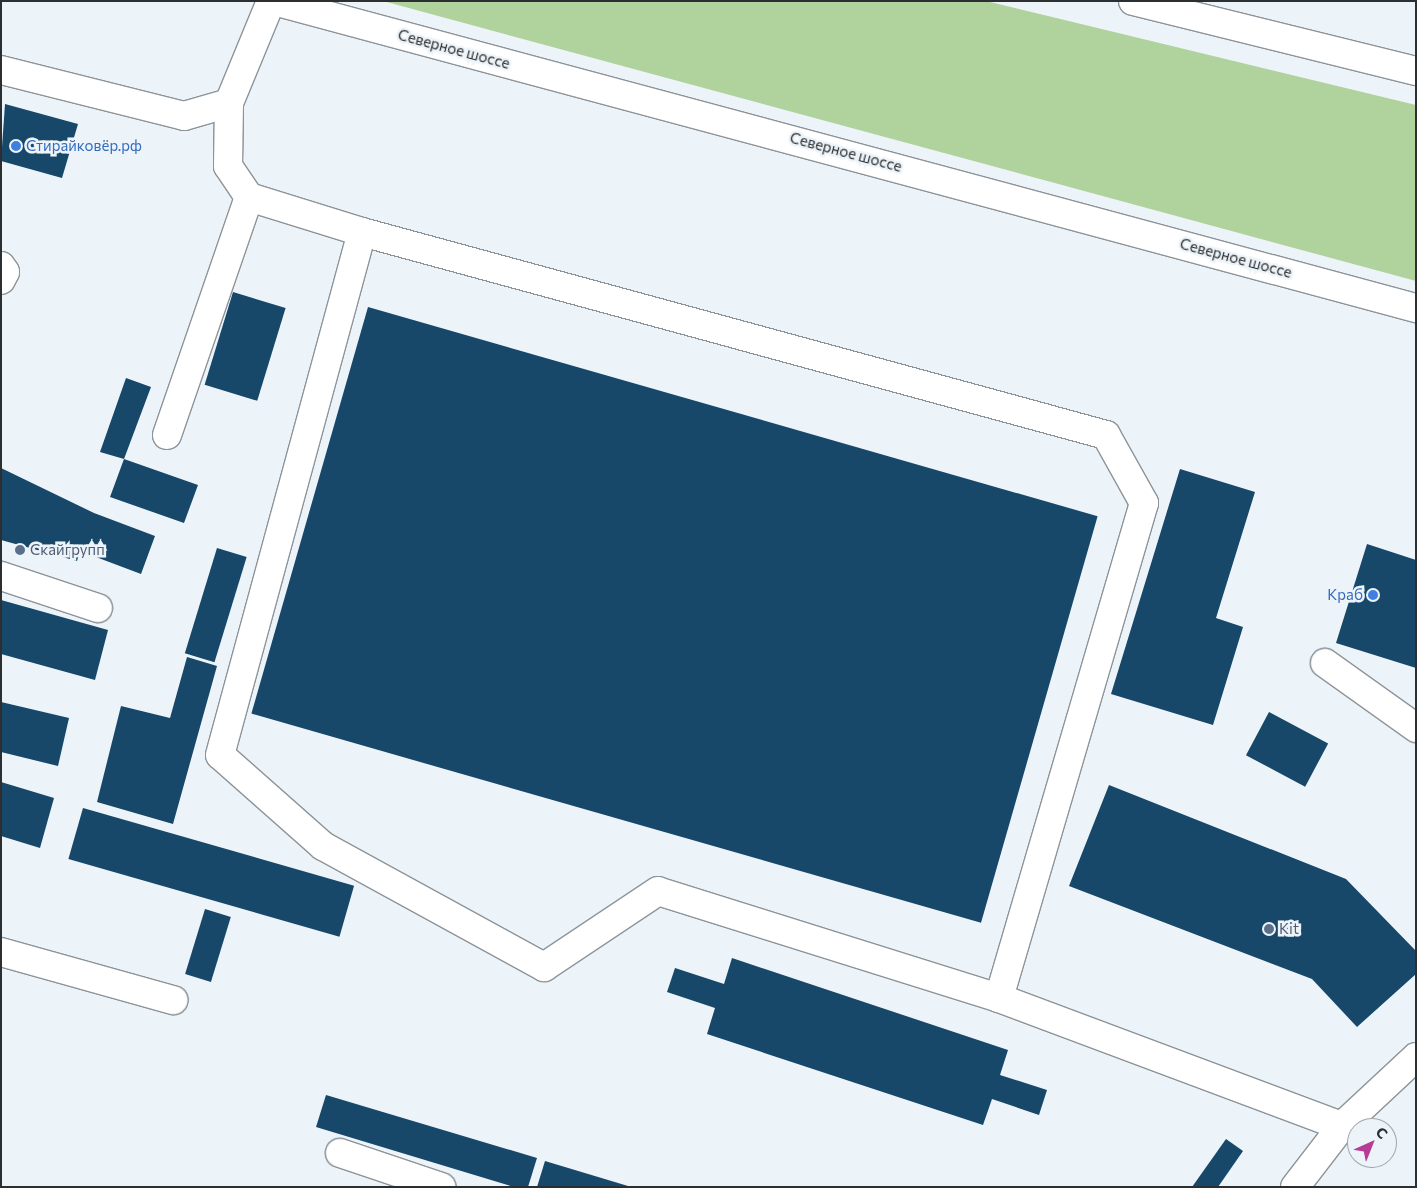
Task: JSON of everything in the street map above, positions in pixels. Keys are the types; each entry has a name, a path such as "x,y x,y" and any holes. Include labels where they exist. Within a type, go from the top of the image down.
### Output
{"main road":[{"path":"272,1 228,103 228,166 249,197 362,232 1106,435 1144,503 999,998"},
{"name":"Северное шоссе","path":"272,1 1416,308"},
{"path":"1133,1 1416,71"},
{"path":"1,70 184,116 228,103"},
{"path":"167,435 249,197"},
{"path":"362,232 220,755 323,846 544,967 658,891 999,998 1342,1126"},
{"path":"1,266 5,272 1,280"},
{"path":"1,576 98,608"},
{"path":"1325,663 1416,728"},
{"path":"1,952 173,1000"},
{"path":"1295,1187 1342,1126 1416,1057"},
{"path":"340,1153 441,1187"}],"green space":[{"path":"383,1 986,1 1416,105 1416,281"}],"building":[{"path":"5,104 78,124 62,178 1,161"},
{"path":"233,292 286,308 257,401 205,385"},
{"path":"368,307 1098,516 981,923 251,714"},
{"path":"126,378 151,387 124,459 100,452"},
{"path":"124,459 198,485 184,523 110,497"},
{"path":"1,468 94,513 155,536 141,574 80,551 77,561 1,540"},
{"path":"1180,469 1255,492 1216,618 1243,627 1213,725 1111,694"},
{"path":"1367,544 1416,560 1416,668 1336,643"},
{"path":"217,548 247,557 214,662 185,653"},
{"path":"1,600 108,630 95,680 1,654"},
{"path":"187,657 217,666 173,824 97,802 121,706 170,718"},
{"path":"1,702 69,718 58,766 1,752"},
{"path":"1269,712 1328,743 1305,787 1246,755"},
{"path":"1,782 54,798 40,848 1,836"},
{"path":"1109,785 1346,879 1416,951 1416,974 1357,1027 1312,979 1069,886"},
{"path":"83,808 354,886 339,937 68,859"},
{"path":"205,909 231,917 211,982 185,974"},
{"path":"732,958 1008,1050 1000,1075 1047,1090 1039,1115 992,1099 983,1125 707,1034 715,1008 667,992 675,968 724,984"},
{"path":"326,1095 537,1158 528,1187 514,1187 316,1127"},
{"path":"1226,1139 1243,1151 1218,1187 1192,1187"},
{"path":"545,1161 628,1186 628,1187 537,1187"}],"place":[{"name":"Стирайковёр.рф","path":"16,146"},
{"name":"Скайгрупп","path":"20,550"},
{"name":"Краб","path":"1373,595"},
{"name":"Kit","path":"1269,929"}]}
